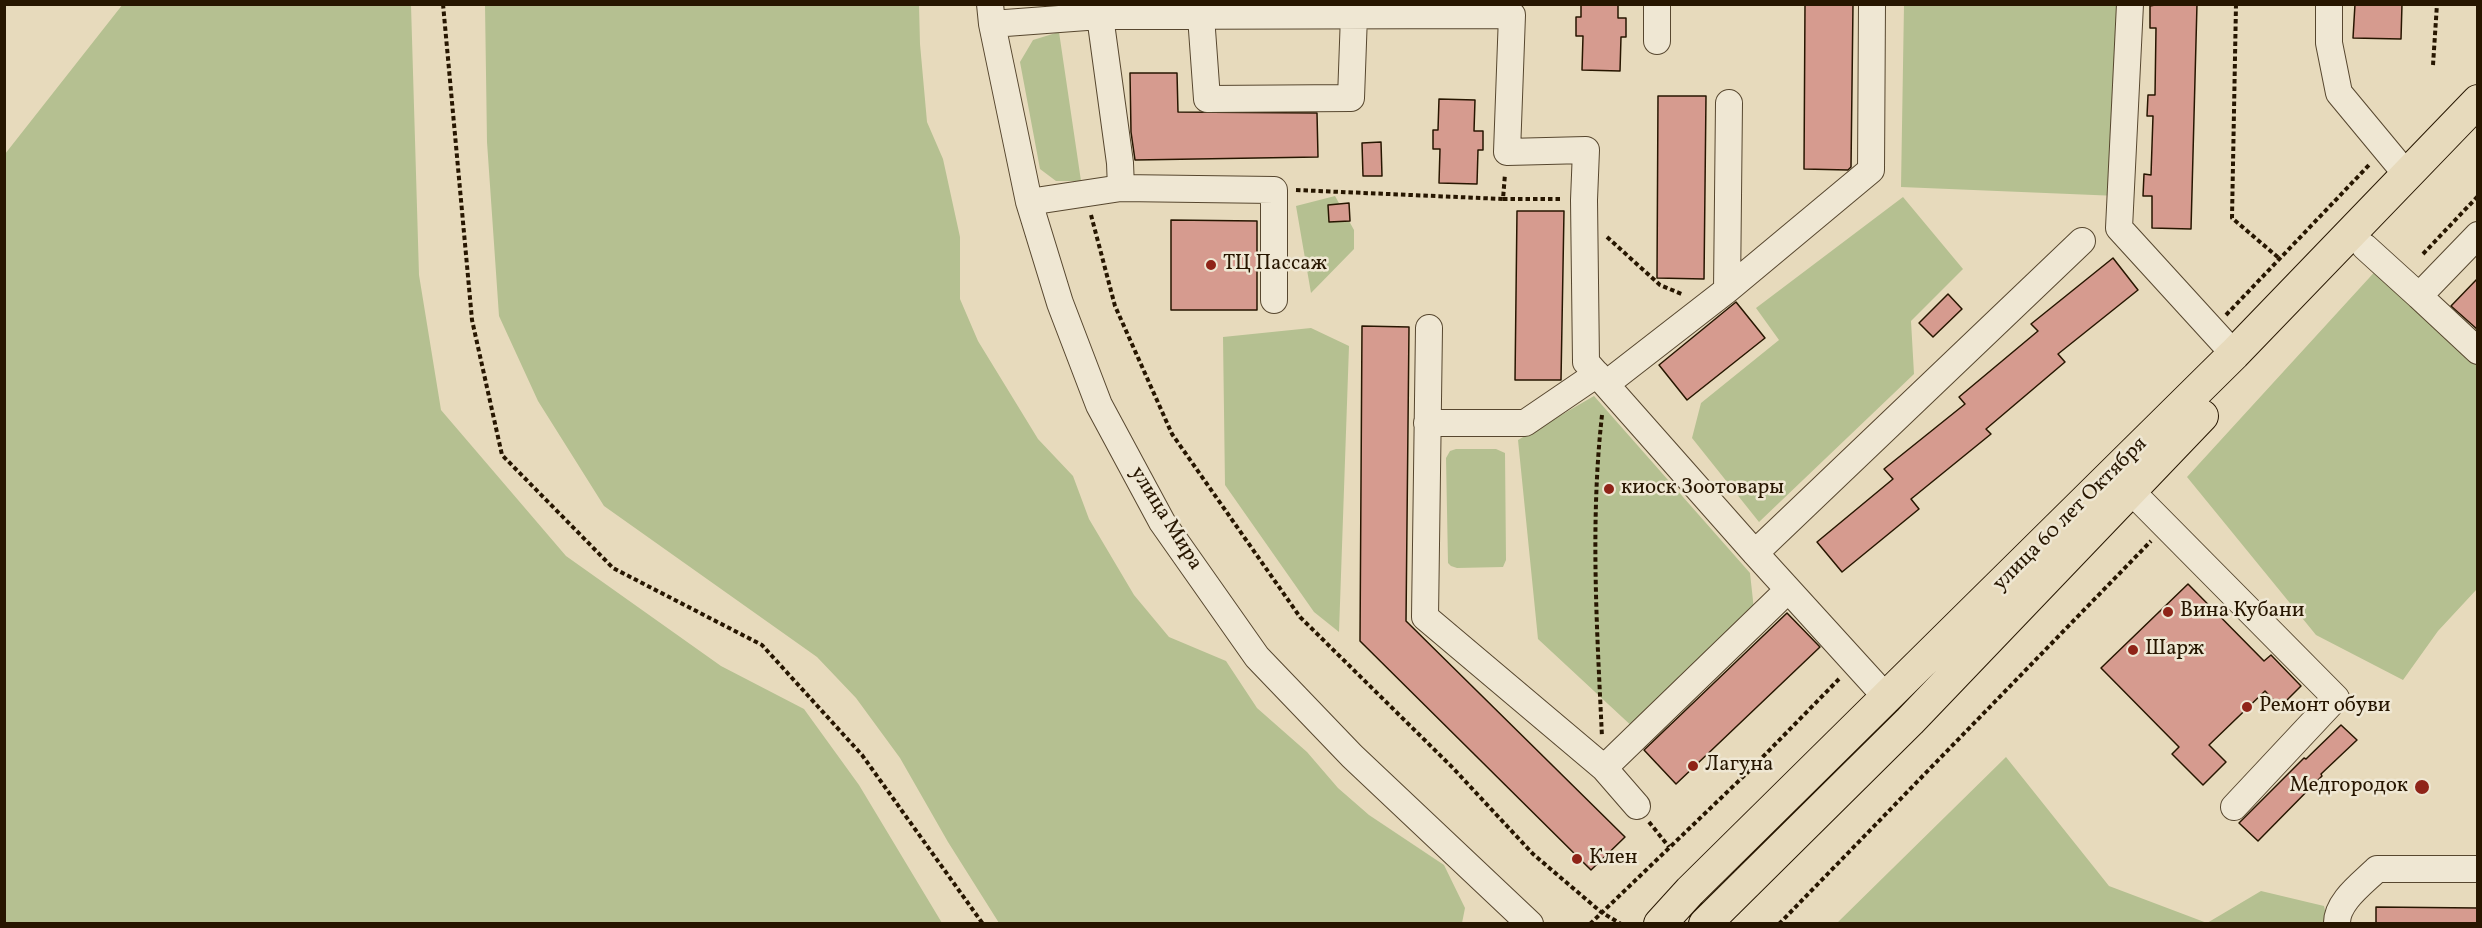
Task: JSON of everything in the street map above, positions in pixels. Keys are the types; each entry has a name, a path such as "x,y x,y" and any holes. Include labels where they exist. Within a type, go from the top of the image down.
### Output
{"main road":[{"name":"улица 60 лет Октября","path":"1705,924 1910,721 2130,490 2241,361 2407,175 2478,101"},
{"name":"улица 60 лет Октября","path":"1660,924 1690,891 1886,697 2241,361 2365,247 2478,130"},
{"path":"1886,697 1910,721"}],"street":[{"path":"1657,4 1657,41"},
{"path":"1427,423 1525,423 1601,379 1717,297 1871,170 1872,4"},
{"path":"2130,4 2119,228 2241,361"},
{"path":"2329,4 2329,43 2339,93 2407,175"},
{"path":"991,14 1055,12 1100,16 1354,15 1518,10 1507,152 1586,150 1584,209 1586,362 1886,697"},
{"name":"улица Мира","path":"991,14 1029,202 1060,303 1099,405 1162,522 1257,657 1352,756 1530,924"},
{"path":"1201,16 1207,99 1351,98 1354,15"},
{"path":"1100,16 1120,163 1121,188"},
{"path":"1717,297 1729,103"},
{"path":"1029,202 1121,188 1274,190 1274,300"},
{"path":"2419,296 2478,235"},
{"path":"1755,553 2082,241"},
{"path":"2365,247 2478,351"},
{"path":"1429,328 1425,617 1604,768 1637,806"},
{"path":"2130,490 2336,698 2234,807"},
{"path":"1604,768 1788,590"},
{"path":"2337,924 2337,916 2346,912 2377,869 2478,869"}],"path":[{"path":"443,4 472,320 502,455 613,567 762,645 862,755 983,924"},
{"path":"2236,4 2232,218 2280,259"},
{"path":"2433,65 2437,4"},
{"path":"2212,330 2385,148"},
{"path":"1503,199 1507,152"},
{"path":"1274,190 1503,199 1584,209 1660,285 1717,297"},
{"path":"1085,194 1115,306 1172,434 1300,617 1454,768 1533,854 1601,912 1621,924"},
{"path":"2423,254 2478,196"},
{"path":"1601,379 1595,607 1604,768"},
{"path":"1779,924 2166,526"},
{"path":"1590,924 1749,771 1855,663"},
{"path":"1637,806 1670,847"}],"green space":[{"path":"123,4 411,5 419,275 441,410 566,556 721,666 804,709 859,785 942,923 5,923 5,154"},
{"path":"485,5 919,5 927,122 943,159 960,237 960,299 978,341 1038,439 1073,476 1089,519 1134,595 1169,637 1226,661 1257,708 1307,752 1338,788 1369,815 1444,865 1465,908 1462,923 999,923 948,842 900,758 856,698 817,657 604,506 538,401 499,316 487,142"},
{"path":"1904,5 2126,5 2118,196 1901,187"},
{"path":"1059,32 1081,181 1056,181 1040,169 1020,62 1033,40"},
{"path":"1335,196 1354,230 1354,249 1311,293 1296,206"},
{"path":"1903,197 1963,269 1911,321 1914,374 1759,522 1692,438 1701,403 1779,340 1756,308"},
{"path":"2380,266 2477,360 2477,589 2438,631 2403,680 2316,635 2187,477"},
{"path":"1311,328 1349,346 1339,632 1314,612 1225,485 1223,337"},
{"path":"1594,396 1750,573 1755,619 1636,730 1538,639 1518,440"},
{"path":"1496,449 1505,453 1506,560 1503,567 1457,568 1448,563 1446,458 1450,451"},
{"path":"2006,757 2109,886 2207,923 2261,891 2324,906 2328,923 1836,924"}],"building":[{"path":"1581,4 1618,4 1618,18 1626,18 1626,37 1621,37 1620,71 1582,70 1583,36 1576,36 1576,17 1581,17"},
{"path":"1805,4 1853,4 1851,167 1848,170 1804,169"},
{"path":"2197,4 2191,229 2152,228 2152,196 2143,196 2144,174 2151,175 2153,116 2147,116 2148,95 2155,95 2156,28 2150,28 2150,6"},
{"path":"2355,4 2402,4 2401,39 2353,38"},
{"path":"1130,73 1177,73 1178,112 1317,113 1318,157 1135,160 1131,132"},
{"path":"1658,96 1706,96 1704,279 1657,278"},
{"path":"1439,99 1475,100 1474,131 1483,131 1483,150 1478,150 1477,184 1439,183 1440,149 1433,149 1433,130 1438,130"},
{"path":"1381,142 1382,176 1363,176 1362,143"},
{"path":"1349,203 1350,221 1329,222 1328,205"},
{"path":"1517,211 1564,211 1561,380 1515,380"},
{"path":"1171,220 1257,221 1257,310 1171,310"},
{"path":"2113,258 2138,290 2058,354 2065,362 1986,429 1991,434 1911,499 1919,509 1842,572 1817,542 1893,479 1884,469 1965,404 1959,397 2038,331 2031,324"},
{"path":"2478,278 2478,330 2451,306"},
{"path":"1948,294 1962,309 1933,337 1919,323"},
{"path":"1736,302 1765,338 1687,400 1659,365"},
{"path":"1362,326 1409,327 1406,621 1625,837 1591,870 1360,641"},
{"path":"2188,584 2264,661 2271,655 2301,686 2280,707 2265,691 2209,745 2226,762 2203,785 2172,754 2179,747 2101,668"},
{"path":"1787,613 1820,647 1676,784 1644,750"},
{"path":"2341,725 2357,740 2321,774 2322,776 2258,841 2239,823 2304,758 2306,759"},
{"path":"2376,907 2478,908 2478,924 2376,924"}],"place":[{"name":"ТЦ Пассаж","path":"1211,265"},
{"name":"киоск Зоотовары","path":"1609,489"},
{"name":"Вина Кубани","path":"2168,612"},
{"name":"Шарж","path":"2133,650"},
{"name":"Ремонт обуви","path":"2247,707"},
{"name":"Лагуна","path":"1693,766"},
{"name":"Медгородок","path":"2422,787"},
{"name":"Клен","path":"1577,859"}]}
